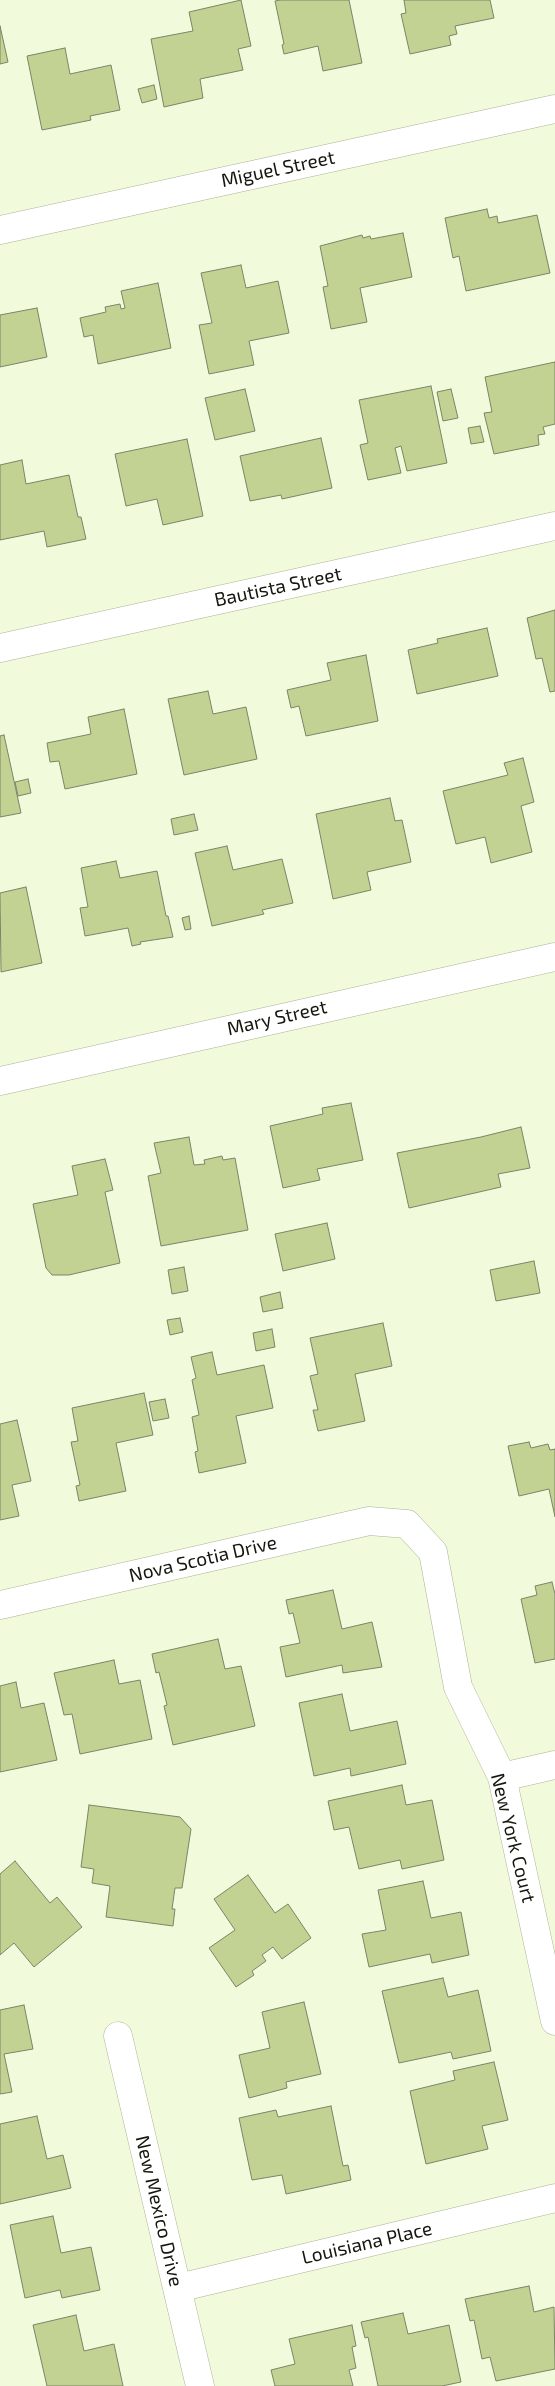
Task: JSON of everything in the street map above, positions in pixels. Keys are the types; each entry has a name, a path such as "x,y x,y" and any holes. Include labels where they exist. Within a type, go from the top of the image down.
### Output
{"street":[{"name":"Miguel Street","path":"0,230 555,109"},
{"name":"Bautista Street","path":"0,648 555,526"},
{"name":"Mary Street","path":"0,1080 555,956"},
{"name":"Nova Scotia Drive","path":"0,1605 369,1521 407,1524"},
{"name":"New York Court","path":"407,1524 433,1552 458,1687 502,1777 555,2021"},
{"path":"502,1777 555,1765"},
{"name":"New Mexico Drive","path":"118,2036 200,2386"},
{"name":"Louisiana Place","path":"178,2288 555,2198"}],"building":[{"path":"241,0 251,46 238,49 243,70 200,79 203,98 164,107 151,39 193,31 189,12"},
{"path":"349,0 362,63 323,71 318,46 284,54 282,45 284,44 275,1"},
{"path":"404,0 490,0 494,18 455,26 457,34 449,36 451,45 410,54 401,14 406,13"},
{"path":"0,26 8,62 0,64"},
{"path":"65,48 70,74 111,65 120,110 90,116 91,120 42,130 27,56"},
{"path":"154,85 157,99 142,103 138,89"},
{"path":"487,209 489,218 497,216 498,223 537,215 550,273 466,291 459,256 453,258 445,218"},
{"path":"403,233 412,277 360,288 367,322 331,329 323,287 328,286 320,246 362,235 363,238 370,236 371,239"},
{"path":"241,265 246,288 278,281 289,333 249,341 254,365 209,374 199,325 212,323 201,273"},
{"path":"158,283 171,348 98,364 93,335 84,337 80,318 106,312 105,307 120,304 121,309 125,308 121,291"},
{"path":"37,308 47,357 0,367 0,315"},
{"path":"555,362 555,424 543,427 545,434 538,435 539,445 494,454 484,413 492,412 485,377"},
{"path":"431,386 447,463 407,471 401,446 395,448 401,473 368,480 360,445 368,443 359,400"},
{"path":"245,389 255,431 215,440 205,398"},
{"path":"451,389 458,418 443,421 437,392"},
{"path":"480,426 484,442 471,444 468,428"},
{"path":"321,438 332,488 282,499 281,495 250,501 240,456"},
{"path":"187,439 203,516 163,525 157,499 126,506 115,454"},
{"path":"22,460 26,484 69,475 78,517 81,517 86,539 47,547 44,531 0,540 0,465"},
{"path":"555,610 555,691 550,692 542,658 536,659 527,618"},
{"path":"487,628 498,676 417,694 408,650 438,643 437,639"},
{"path":"366,655 378,721 306,736 299,706 291,708 287,690 331,680 327,663"},
{"path":"208,691 213,714 246,707 257,759 184,775 168,699"},
{"path":"124,709 137,774 65,789 59,761 50,762 47,743 91,734 88,717"},
{"path":"4,735 21,813 0,817 0,736"},
{"path":"523,758 534,802 521,806 532,852 491,863 485,837 456,844 443,791 508,775 504,763"},
{"path":"28,779 31,793 18,796 15,782"},
{"path":"390,798 395,821 402,820 411,862 367,872 371,890 333,899 316,814"},
{"path":"194,814 198,830 174,835 171,819"},
{"path":"227,846 233,870 282,859 293,903 262,910 264,914 212,926 195,853"},
{"path":"116,861 120,878 157,871 166,916 168,916 173,937 140,942 141,944 132,946 128,928 85,936 80,908 88,907 81,868"},
{"path":"26,887 42,963 1,972 0,893"},
{"path":"189,916 191,929 185,930 182,918"},
{"path":"351,1103 363,1160 317,1169 320,1180 283,1188 270,1126 323,1114 322,1108"},
{"path":"521,1127 530,1168 498,1174 501,1187 409,1208 397,1153 481,1137"},
{"path":"189,1137 194,1165 205,1164 204,1160 222,1156 223,1160 235,1158 248,1230 161,1246 148,1176 161,1173 154,1143"},
{"path":"105,1159 113,1190 105,1192 120,1263 69,1275 52,1275 46,1268 33,1204 78,1195 72,1166"},
{"path":"327,1223 335,1259 283,1271 275,1234"},
{"path":"534,1261 540,1293 496,1301 490,1270"},
{"path":"184,1267 188,1291 172,1294 168,1270"},
{"path":"280,1292 283,1308 263,1312 260,1297"},
{"path":"180,1318 183,1332 170,1335 167,1320"},
{"path":"383,1323 392,1366 355,1374 365,1421 318,1431 313,1410 318,1410 310,1376 318,1374 310,1338"},
{"path":"272,1329 275,1347 256,1351 253,1333"},
{"path":"212,1352 217,1375 264,1365 273,1408 236,1416 246,1463 199,1473 195,1452 198,1451 192,1417 199,1415 192,1380 196,1378 191,1357"},
{"path":"144,1393 153,1435 116,1443 126,1491 79,1501 76,1486 80,1485 71,1442 78,1441 72,1408"},
{"path":"165,1399 169,1418 153,1421 149,1402"},
{"path":"17,1420 31,1481 12,1485 19,1516 0,1520 0,1424"},
{"path":"529,1442 531,1448 548,1444 550,1450 555,1449 555,1517 549,1489 519,1496 508,1446"},
{"path":"552,1582 555,1594 555,1659 535,1663 521,1599 537,1595 535,1586"},
{"path":"333,1590 342,1629 372,1622 382,1667 343,1673 342,1665 286,1677 280,1647 300,1643 293,1613 289,1614 286,1600"},
{"path":"218,1639 225,1669 241,1666 255,1726 173,1745 164,1706 167,1705 159,1672 156,1673 152,1654"},
{"path":"114,1660 119,1684 140,1680 152,1739 80,1754 72,1714 64,1715 54,1673"},
{"path":"16,1682 21,1708 44,1703 57,1760 0,1772 0,1686"},
{"path":"342,1694 350,1731 397,1721 406,1764 351,1776 350,1768 314,1776 299,1703"},
{"path":"402,1785 406,1805 432,1800 444,1860 402,1869 400,1860 359,1869 349,1827 334,1830 328,1801"},
{"path":"89,1805 180,1817 191,1829 182,1888 175,1888 172,1909 175,1909 173,1926 106,1917 110,1886 92,1883 94,1869 81,1867"},
{"path":"15,1861 50,1903 57,1897 82,1927 34,1967 14,1943 0,1955 0,1874"},
{"path":"248,1875 275,1913 288,1904 311,1938 282,1959 273,1947 262,1955 266,1961 252,1971 254,1975 236,1987 209,1948 235,1930 214,1899"},
{"path":"423,1881 431,1918 461,1912 469,1955 432,1963 430,1954 369,1967 362,1934 386,1930 378,1890"},
{"path":"443,1978 448,1997 478,1990 491,2051 453,2059 451,2052 399,2063 382,1991"},
{"path":"304,2002 321,2074 286,2082 287,2088 249,2098 239,2055 270,2048 262,2012"},
{"path":"24,2005 33,2049 4,2054 12,2092 0,2094 0,2010"},
{"path":"494,2062 508,2120 482,2126 488,2149 426,2164 410,2091 455,2080 453,2071"},
{"path":"331,2106 343,2166 348,2165 351,2180 286,2194 282,2175 252,2180 239,2118 276,2110 278,2117"},
{"path":"37,2116 47,2159 63,2155 71,2188 0,2204 0,2124"},
{"path":"53,2216 61,2253 91,2247 100,2290 62,2298 60,2290 25,2298 10,2225"},
{"path":"529,2286 534,2312 554,2307 555,2369 496,2381 490,2357 482,2359 474,2320 470,2321 465,2299"},
{"path":"403,2313 408,2334 449,2325 461,2382 442,2386 378,2386 368,2337 365,2338 361,2322"},
{"path":"76,2315 84,2351 114,2344 123,2386 47,2386 33,2325"},
{"path":"352,2325 356,2346 352,2347 356,2368 349,2370 353,2386 275,2386 271,2370 295,2364 289,2339"}]}
